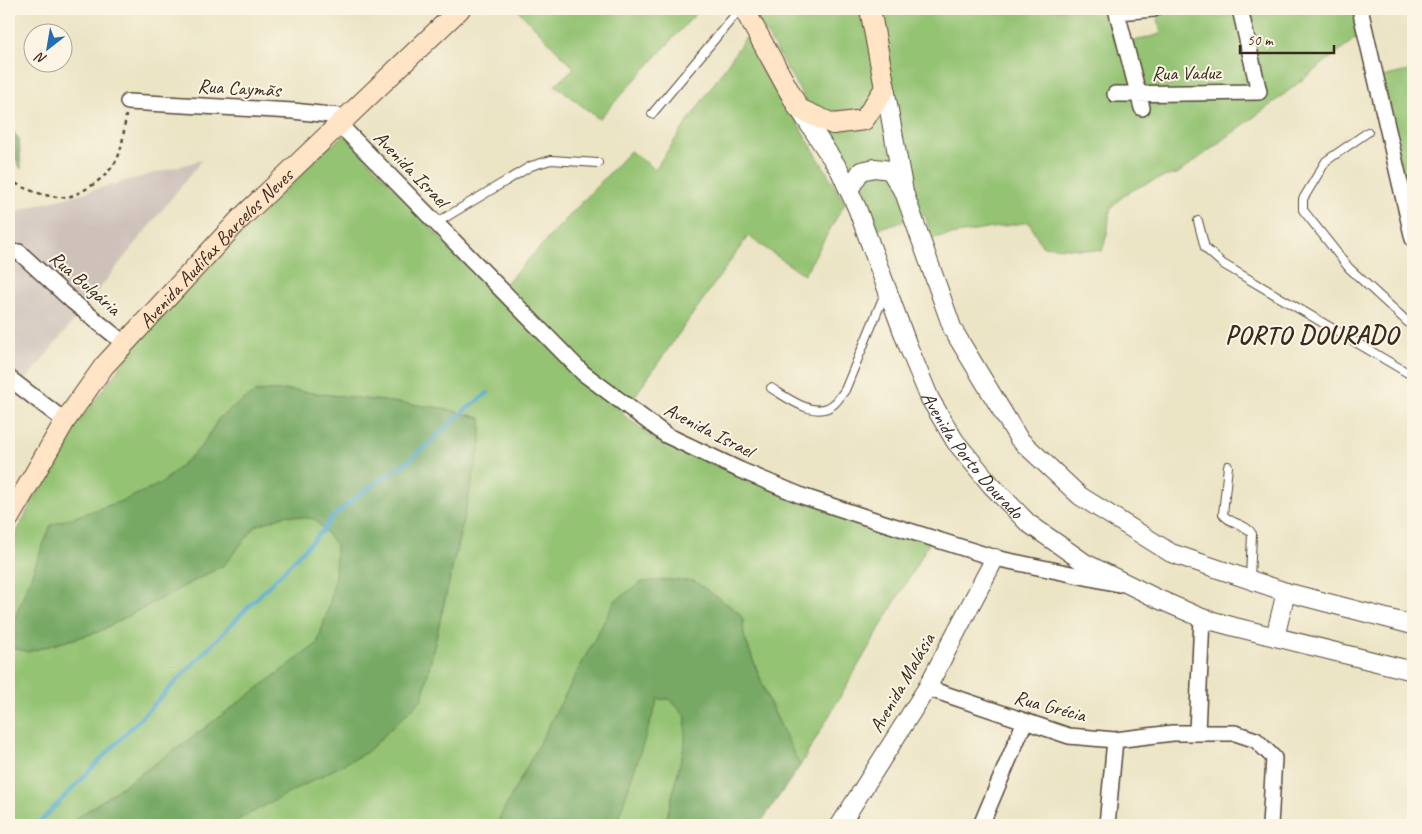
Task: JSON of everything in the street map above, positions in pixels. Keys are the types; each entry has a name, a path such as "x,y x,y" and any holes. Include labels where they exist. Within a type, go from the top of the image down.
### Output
{"main road":[{"name":"Avenida Audifax Barcelos Neves","path":"9,518 65,421 104,366 238,220 460,9"},
{"name":"Avenida Porto Dourado","path":"744,9 799,109"},
{"path":"799,109 833,124 864,120 885,88 870,9"}],"street":[{"path":"1140,101 1117,10 1154,9"},
{"name":"Rua Vaduz","path":"1115,94 1140,101 1258,92 1240,9"},
{"path":"1360,9 1413,234"},
{"path":"885,88 904,192 953,330 1018,439 1080,496 1171,553 1286,592 1413,625"},
{"name":"Rua Caymãs","path":"128,102 293,111 344,121"},
{"name":"Avenida Porto Dourado","path":"799,109 840,171 849,190 930,399 955,441 985,478 1028,523 1085,563 1158,599 1202,618 1413,671"},
{"name":"Avenida Israel","path":"344,121 436,223 583,373 666,436 802,496 862,516 995,558 1133,587"},
{"path":"849,190 861,172 875,168 890,170 904,192"},
{"name":"Rua Bulgária","path":"19,252 72,302 125,344"},
{"path":"9,378 65,421"},
{"name":"Avenida Malásia","path":"840,825 927,688 995,558"},
{"path":"1274,637 1286,592"},
{"path":"1197,732 1202,618"},
{"name":"Rua Grécia","path":"927,688 1069,736 1115,740 1197,732 1235,733 1256,740 1274,758 1270,825"},
{"path":"981,825 1025,722"},
{"path":"1107,825 1115,740"}],"lane":[{"path":"652,114 740,9"},
{"path":"1368,132 1326,161 1303,199 1303,210 1349,268 1413,326"},
{"path":"436,223 531,166 551,160 598,163"},
{"path":"1198,221 1205,248 1222,264 1413,376"},
{"path":"771,388 805,407 821,410 834,404 844,390 887,288"},
{"path":"1228,466 1223,514 1226,518 1249,529 1252,534 1250,580"}],"path":[{"path":"9,179 19,187 46,195 69,196 92,185 104,175 118,158 128,102"}],"shaded area":[{"path":"202,160 27,379 9,415 9,213"}],"green space":[{"path":"517,9 700,9 599,119 555,85 574,68"},
{"path":"752,9 1113,9 1126,43 1161,34 1156,9 1360,9 1366,30 1269,106 1177,174 1160,178 1123,196 1111,209 1102,251 1042,246 1029,222 932,238 925,215 876,229 868,206"},
{"path":"746,37 845,203 804,275 748,236 622,414 661,443 717,466 932,538 800,766 770,703 744,636 743,619 738,612 694,581 642,582 615,601 496,825 228,825 367,752 422,699 481,443 481,418 442,408 289,390 255,392 219,418 201,447 162,483 125,500 51,525 9,633 9,549 54,455 146,332 320,154 345,135 494,296 630,151 655,169"},
{"path":"1413,70 1413,211 1378,78"},
{"path":"9,126 19,139 21,169 13,154 9,154"},
{"path":"289,390 442,408 481,418 481,443 422,699 367,752 228,825 70,825 74,820 182,745 317,644 328,610 335,579 336,545 315,519 286,515 256,526 224,565 98,632 28,652 9,647 9,633 51,525 125,500 162,483 201,447 219,418 255,392"},
{"path":"286,515 315,519 336,545 335,579 328,610 317,644 182,745 74,820 70,825 9,825 9,647 28,652 98,632 224,565 256,526"},
{"path":"694,581 738,612 743,619 744,636 759,676 770,704 800,766 759,825 665,825 685,743 686,717 670,699 658,699 616,825 496,825 615,601 642,582"},
{"path":"657,699 670,699 686,717 685,743 665,825 616,825"}],"waterway":[{"path":"37,825 323,530 332,517 363,492 410,460 465,410 488,393"}],"district":[{"name":"PORTO DOURADO","path":"1312,335"}]}
